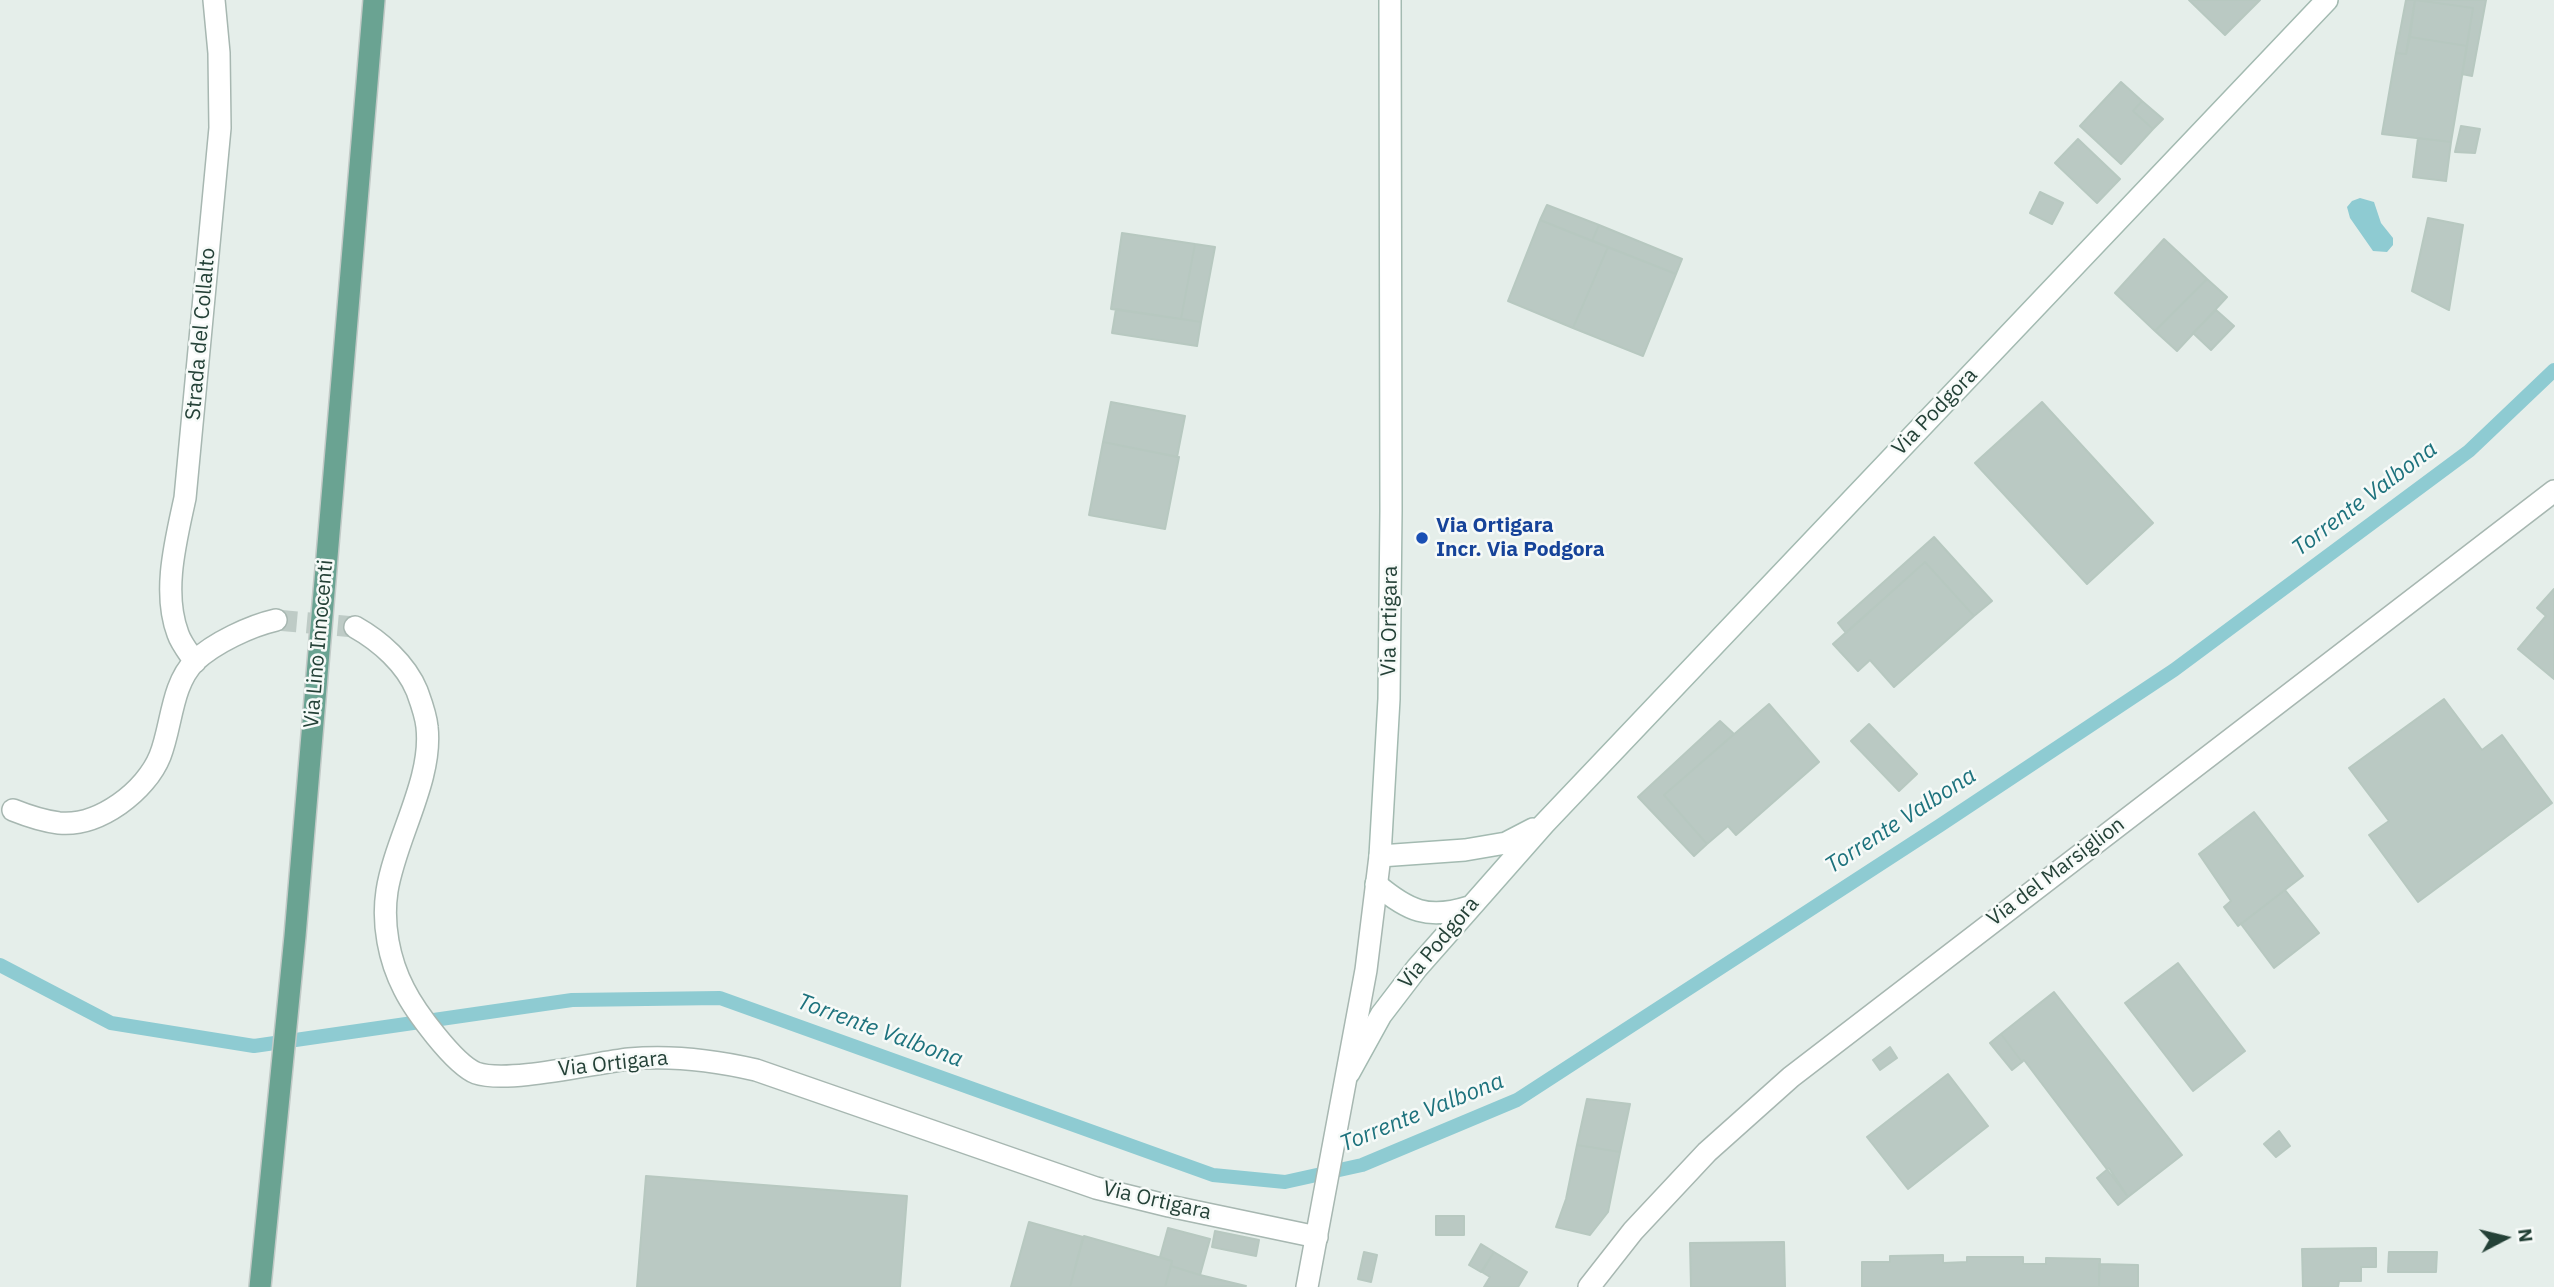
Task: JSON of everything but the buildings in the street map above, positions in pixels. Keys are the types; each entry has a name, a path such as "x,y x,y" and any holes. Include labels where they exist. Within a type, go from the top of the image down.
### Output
{"main road":[{"name":"Via Lino Innocenti","path":"260,1287 295,936 374,0"}],"street":[{"name":"Strada del Collalto","path":"195,662 178,634 171,599 176,543 185,498 220,128 219,53 214,0"},
{"name":"Via Ortigara","path":"1307,1287 1349,1073 1366,970 1380,856 1389,699 1390,0"},
{"name":"Via Podgora","path":"1349,1073 1381,1014 1417,968 1544,824 2327,0"},
{"name":"Via del Marsiglion","path":"1589,1287 1633,1231 1707,1152 1791,1077 2554,491"},
{"path":"13,810 36,819 62,824 87,819 112,809 149,777 160,756 179,688 195,662 233,636 255,625 276,620"},
{"name":"Via Ortigara","path":"355,627 373,637 413,682 427,727 421,775 386,892 387,941 405,991 443,1044 461,1063 477,1073 496,1075 538,1073 630,1059 678,1057 716,1060 756,1070 1096,1188 1317,1237"},
{"name":"Via Podgora","path":"1380,856 1465,850 1506,843 1544,824"},
{"path":"1377,884 1398,902 1431,914 1449,913 1469,907"}],"water":[{"path":"2360,198 2374,202 2381,223 2393,238 2393,245 2387,252 2373,251 2350,218 2347,207"}],"waterway":[{"name":"Torrente Valbona","path":"0,965 111,1023 254,1046 572,1000 720,998 1213,1175 1285,1182 1362,1165 1517,1100 2174,670 2469,451 2554,370"}],"tunnel":[{"path":"276,620 355,627"}],"place":[{"name":"Via Ortigara Incr. Via Podgora","path":"1422,538"}]}
